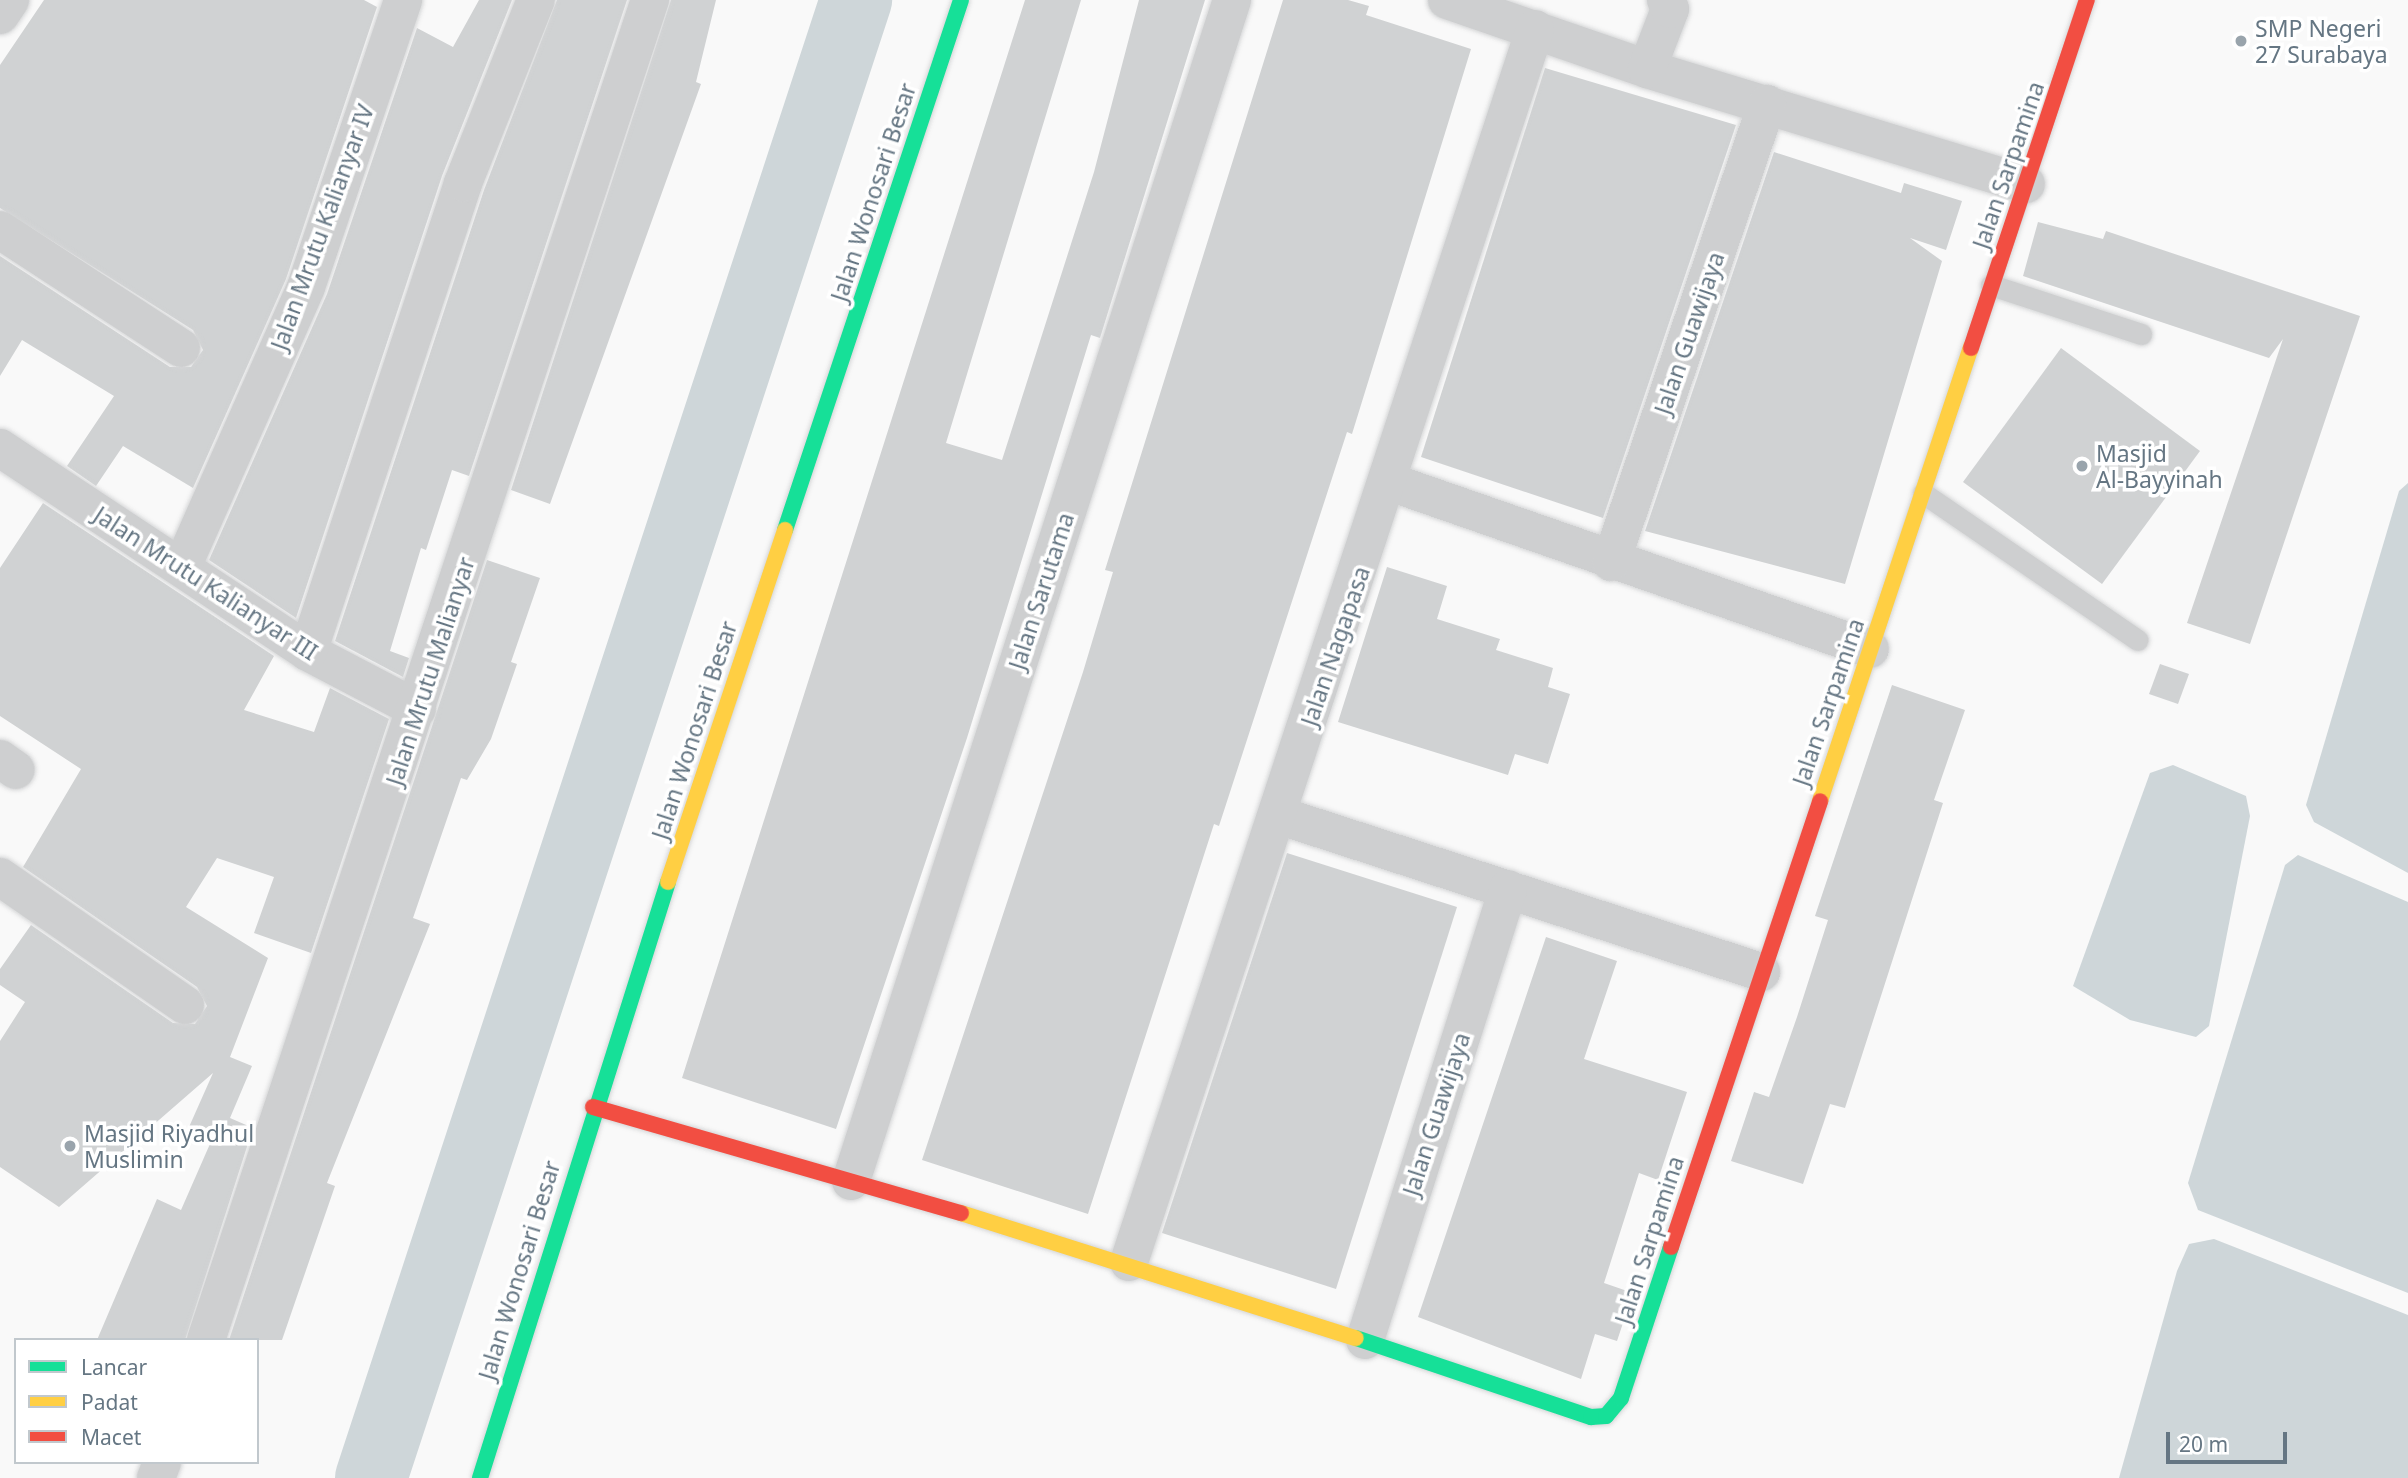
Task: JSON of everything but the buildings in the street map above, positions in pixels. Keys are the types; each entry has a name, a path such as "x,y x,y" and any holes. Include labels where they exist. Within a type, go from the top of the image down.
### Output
{"street":[{"path":"0,15 10,0"},
{"name":"Jalan Mrutu Kalianyar IV","path":"182,567 306,287 403,0"},
{"path":"308,652 463,183 536,0"},
{"name":"Jalan Mrutu Malianyar","path":"207,1338 418,709 650,0"},
{"name":"Jalan Wonosari Besar","path":"480,1478 593,1107 961,0"},
{"name":"Jalan Sarutama","path":"850,1181 1232,0"},
{"path":"1447,0 1647,69 2026,184"},
{"path":"1647,69 1670,9 1666,0"},
{"name":"Jalan Sarpamina","path":"1365,1340 1591,1417 1606,1416 1621,1398 2087,0"},
{"name":"Jalan Nagapasa","path":"1129,1262 1391,482 1535,29"},
{"name":"Jalan Guawijaya","path":"1611,562 1768,104"},
{"path":"0,230 181,348"},
{"name":"Jalan Mrutu Kalianyar III","path":"0,448 308,652 418,709"},
{"path":"1391,482 1611,562 1870,649"},
{"path":"1278,815 1761,972"},
{"path":"0,877 185,1005"},
{"name":"Jalan Guawijaya","path":"1365,1340 1508,889"},
{"path":"593,1107 1129,1262 1365,1340"}],"lane":[{"path":"1992,285 2141,334"},
{"path":"1923,493 2137,640"}],"shaded area":[{"path":"2408,483 2408,873 2314,822 2306,805 2399,491"},
{"path":"2173,765 2246,796 2250,816 2209,1026 2196,1037 2130,1020 2073,986 2150,773"},
{"path":"2298,855 2408,902 2408,1293 2198,1210 2188,1183 2285,865"},
{"path":"2214,1239 2408,1315 2408,1478 2119,1478 2177,1271 2189,1244"}],"waterway":[{"path":"371,1478 856,0"}],"traffic: fast":[{"path":"785,530 961,0"},
{"path":"480,1478 668,882"},
{"path":"1356,1338 1591,1417 1606,1416 1621,1398 1671,1247"}],"traffic: slow":[{"path":"1820,801 1971,348"},
{"path":"668,882 785,530"},
{"path":"961,1213 1356,1338"}],"traffic: jam":[{"path":"1971,348 2087,0"},
{"path":"1671,1247 1820,801"},
{"path":"593,1107 961,1213"}],"place":[{"name":"SMP Negeri 27 Surabaya","path":"2241,41"},
{"name":"Masjid Al-Bayyinah","path":"2082,466"},
{"name":"Masjid Riyadhul Muslimin","path":"70,1146"}]}
